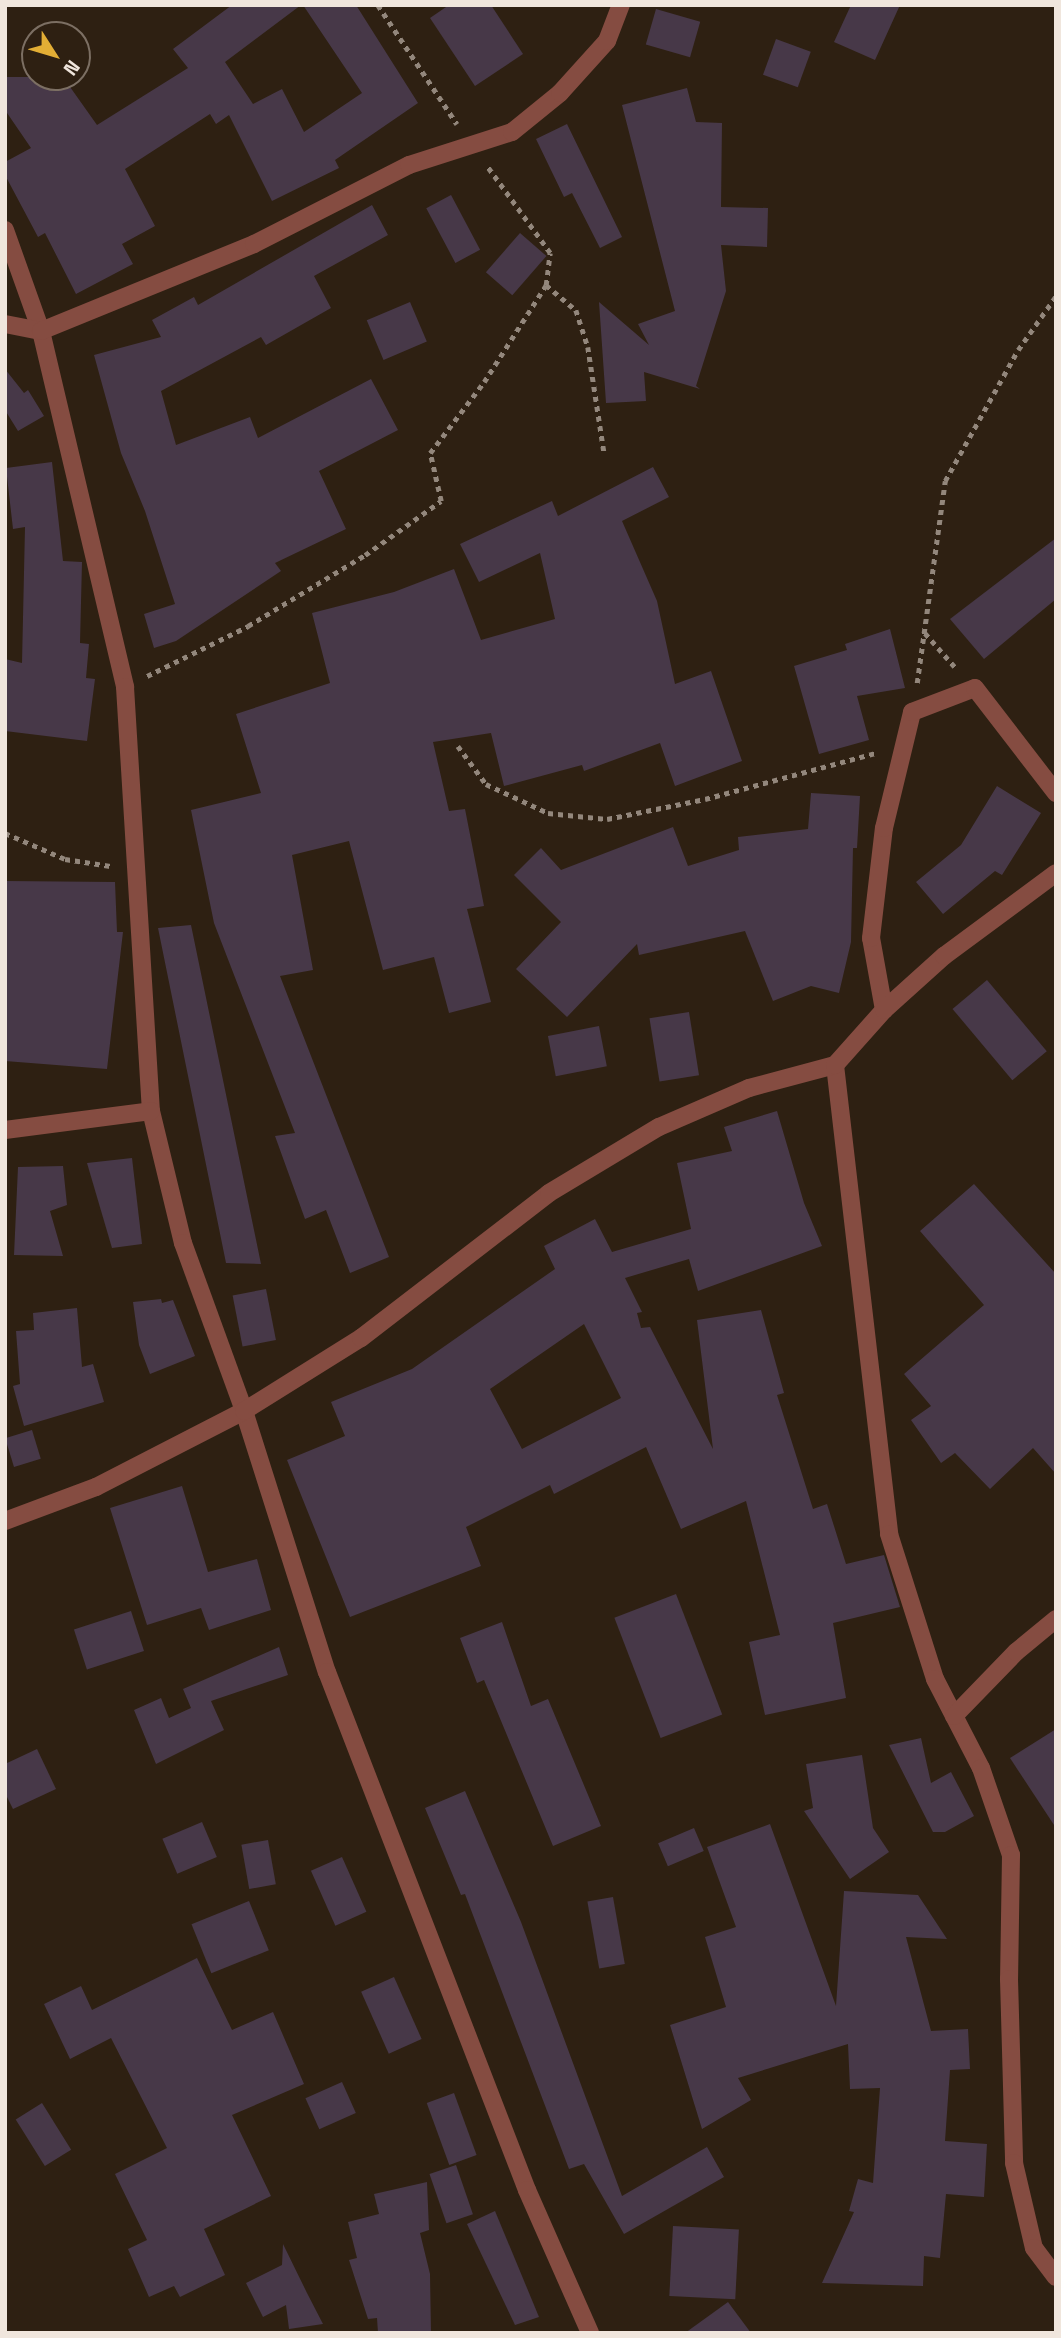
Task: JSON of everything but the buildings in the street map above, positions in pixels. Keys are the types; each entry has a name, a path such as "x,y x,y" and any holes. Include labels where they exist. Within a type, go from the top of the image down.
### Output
{"street":[{"path":"5,324 41,331 254,244 410,165 512,132 560,93 607,41 621,5"},
{"path":"5,230 41,331 125,687 151,1111 183,1243 244,1411 327,1672 527,2190 590,2333"},
{"path":"884,1010 871,938 884,828 912,712 975,688 1056,793"},
{"path":"5,1521 96,1487 244,1411 361,1338 549,1193 659,1127 749,1088 835,1065 884,1010 944,956 1056,873"},
{"path":"835,1065 889,1534 935,1679 982,1768 1011,1855 1009,1979 1014,2163 1034,2248 1056,2277"},
{"path":"5,1130 151,1111"},
{"path":"954,1716 1016,1652 1056,1619"}],"path":[{"path":"125,687 248,625 365,555 441,501 430,453 484,382 546,285 550,253 471,145 377,5"},
{"path":"546,285 576,310 588,347 604,452"},
{"path":"912,712 945,481 1018,350 1056,296"},
{"path":"925,634 975,688"},
{"path":"458,746 486,784 548,813 607,819 705,799 904,745"},
{"path":"5,833 65,859 136,870"}]}
